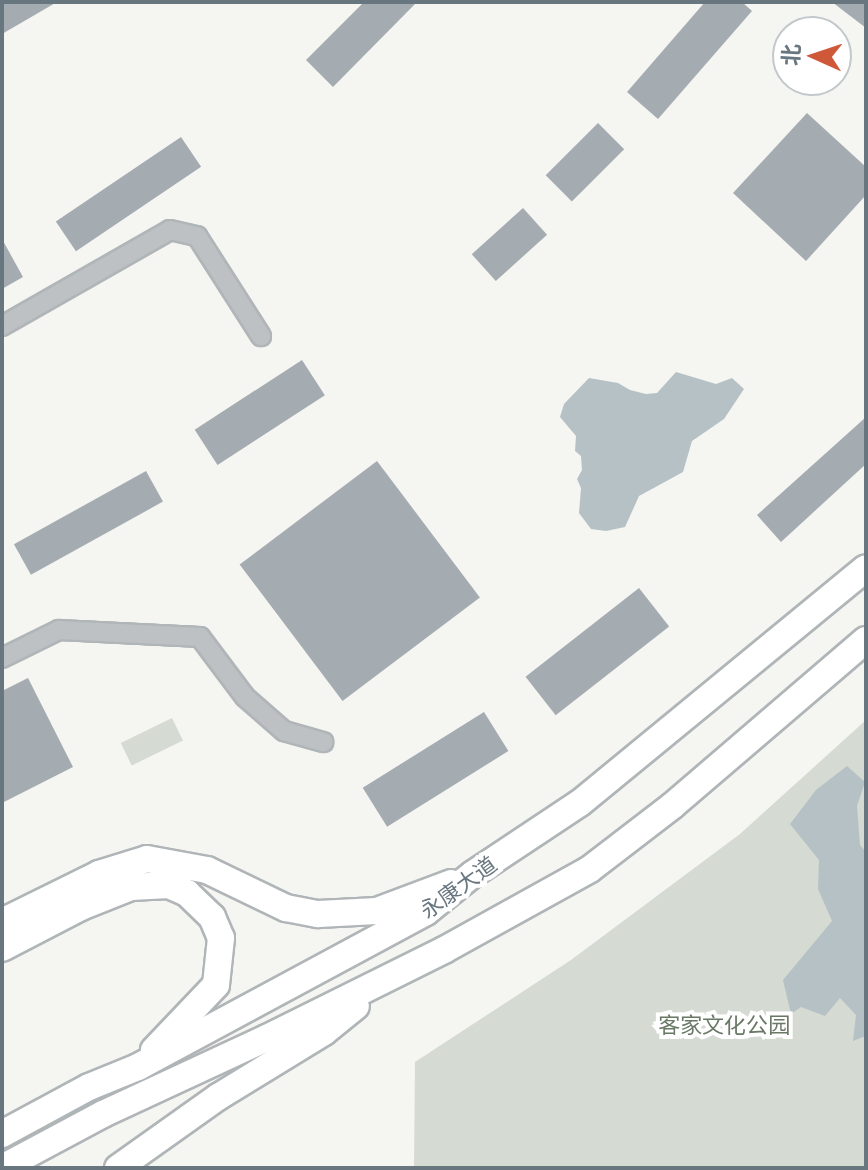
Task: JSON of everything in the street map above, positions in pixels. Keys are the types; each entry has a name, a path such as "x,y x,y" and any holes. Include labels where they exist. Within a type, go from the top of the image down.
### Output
{"main road":[{"name":"永康大道","path":"2,1134 89,1087 138,1067 426,912 473,874 580,803 866,568"},
{"name":"永康大道","path":"2,1168 103,1114 391,977 590,869 707,778 866,640"},
{"path":"2,922 99,874 147,859 207,870 286,908 318,914 377,911 473,874"},
{"path":"2,948 81,907 131,887 169,885 200,903 212,917 221,938 216,985 138,1067"},
{"path":"118,1168 218,1097 324,1032 391,977"}],"street":[{"path":"2,326 170,230 197,236 261,336"},
{"path":"2,658 59,630 200,637 245,697 284,731 323,742"}],"green space":[{"path":"172,718 183,740 132,765 121,743"},
{"name":"客家文化公园","path":"866,720 866,1168 414,1168 415,1062 571,960 740,834"}],"shaded area":[{"path":"676,372 716,384 732,378 744,389 724,419 692,441 683,472 639,496 625,527 606,531 591,529 579,513 581,488 577,479 582,470 581,456 575,451 576,436 560,417 564,404 589,378 618,383 646,394 657,393"},
{"path":"847,766 865,782 857,806 860,845 866,852 866,1036 853,1041 856,1015 840,998 825,1016 801,1007 791,1014 783,980 832,921 818,889 819,860 790,824 816,790"}],"building":[{"path":"2,2 57,2 2,34"},
{"path":"364,2 417,2 333,87 306,60"},
{"path":"705,2 742,2 752,11 658,119 627,92"},
{"path":"832,2 866,2 866,28"},
{"path":"807,113 866,167 866,195 806,261 733,193"},
{"path":"598,123 624,149 572,201 546,175"},
{"path":"181,137 201,167 76,251 56,221"},
{"path":"523,208 547,235 496,281 472,254"},
{"path":"2,239 23,277 2,289"},
{"path":"302,360 325,395 218,465 195,430"},
{"path":"866,417 866,464 781,542 757,515"},
{"path":"377,461 480,598 343,701 240,565"},
{"path":"146,471 163,502 31,575 14,544"},
{"path":"639,588 669,627 556,715 526,677"},
{"path":"28,678 73,767 2,803 2,691"},
{"path":"484,712 508,751 387,827 363,788"}]}
